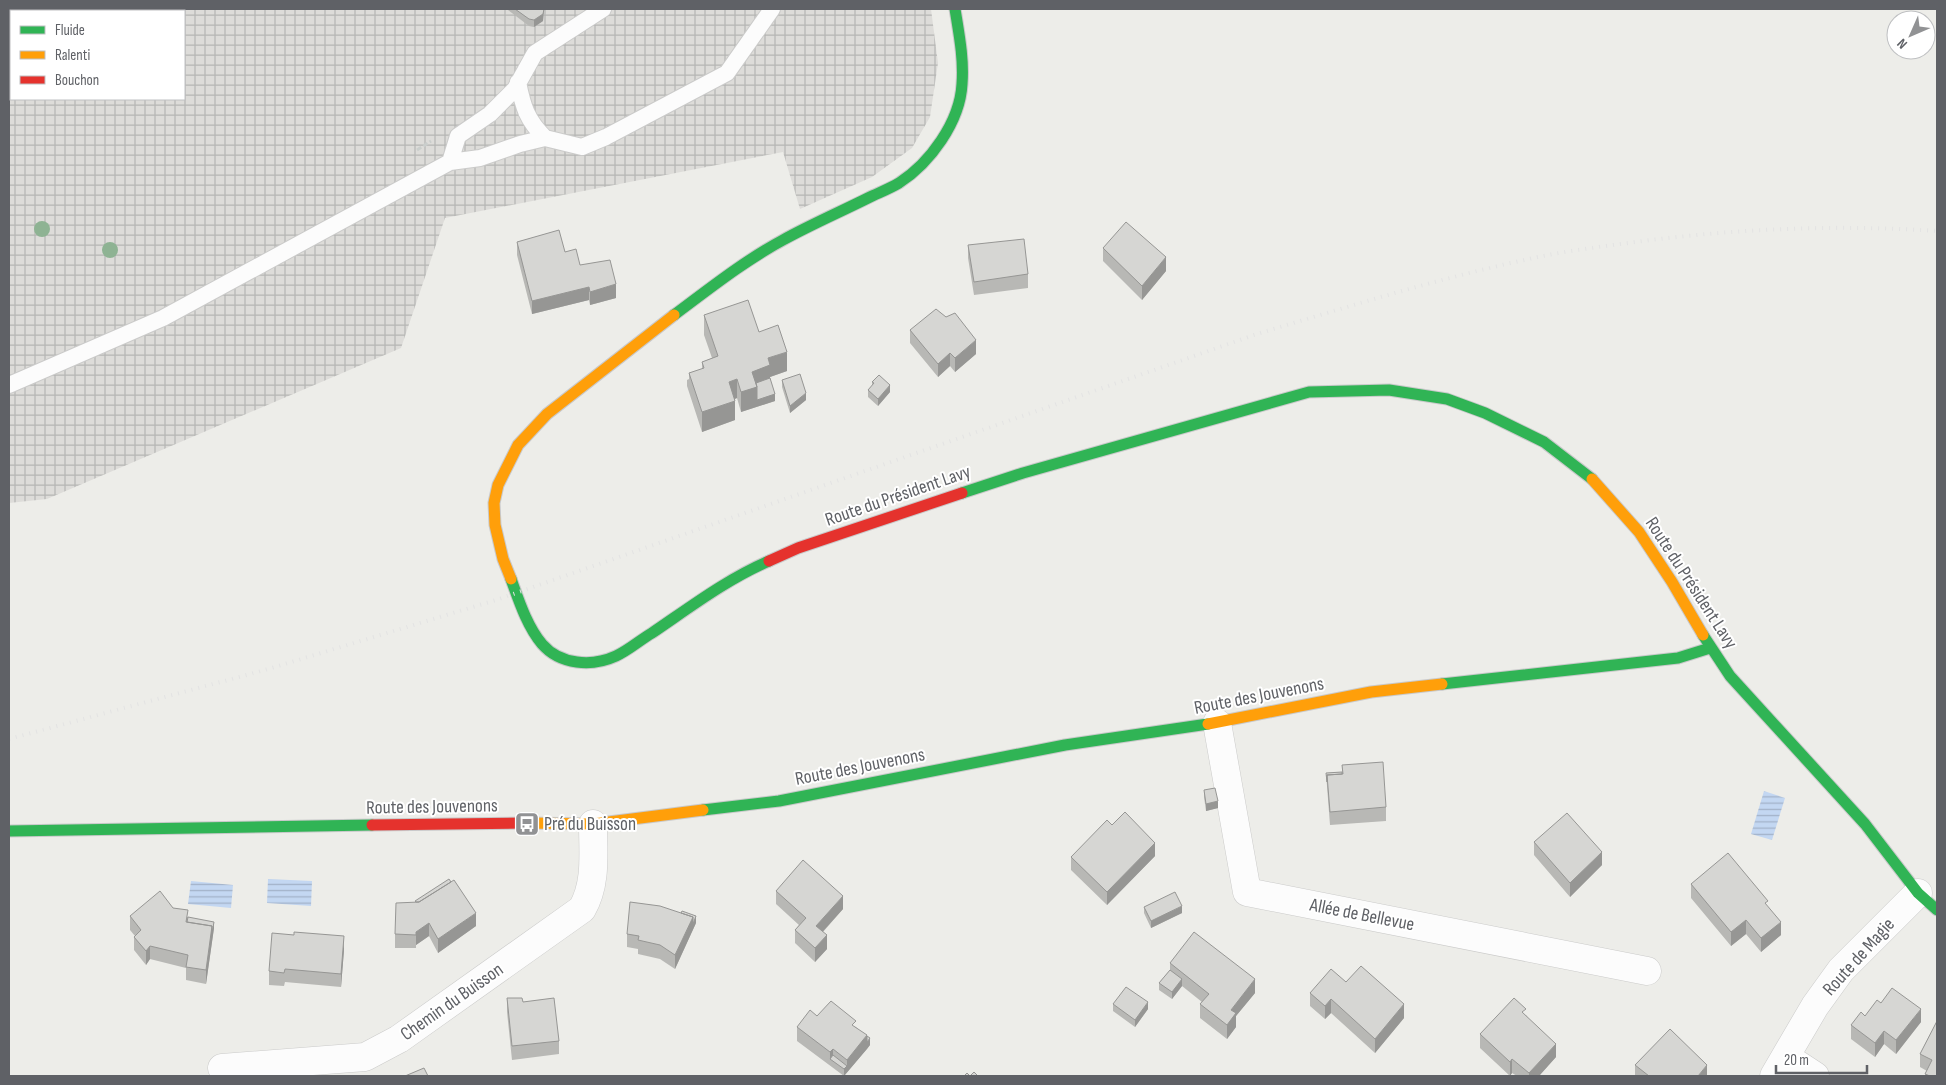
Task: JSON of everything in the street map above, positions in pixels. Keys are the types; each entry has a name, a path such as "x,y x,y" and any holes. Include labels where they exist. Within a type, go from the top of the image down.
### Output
{"street":[{"name":"Route du Président Lavy","path":"955,9 960,35 964,79 961,99 956,117 946,135 916,170 899,184 782,240 735,270 662,324 547,414 518,445 498,484 494,504 495,525 503,559 523,613 542,644 564,660 575,662 590,663 616,656 725,585 759,565 798,548 1022,473 1310,392 1389,390 1447,399 1485,413 1544,442 1597,483 1639,532 1672,582 1710,648 1730,676 1865,824 1928,901"},
{"name":"Route des Jouvenons","path":"9,831 465,823 593,824 779,801 1065,745 1217,723 1371,692 1678,658 1710,648"},
{"name":"Allée de Bellevue","path":"1217,723 1247,892 1647,971"},
{"name":"Chemin du Buisson","path":"222,1068 365,1057 400,1039 582,909 589,896 593,873 593,824"},
{"name":"Route de Magie","path":"1780,1067 1815,1006 1841,970 1928,901"},
{"path":"1780,1067 1815,1076"}],"lane":[{"path":"450,162 458,136 490,114 515,88 534,53 603,9"},
{"path":"9,385 163,318 450,162 480,158 520,144 545,138 582,147 606,137 727,73 752,39 767,12"},
{"path":"518,82 524,108 534,126 545,138"}],"shaded area":[{"path":"9,9 931,9 938,63 930,117 912,148 872,177 800,209 783,152 445,218 401,348 47,499 9,503"}],"water":[{"path":"1764,791 1785,798 1772,840 1751,834"},
{"path":"268,879 312,881 311,906 267,903"},
{"path":"191,881 233,885 231,908 188,904"}],"building":[{"path":"515,9 544,9 543,14 534,20 529,19"},
{"path":"1126,222 1166,257 1142,286 1103,248"},
{"path":"559,230 565,252 576,249 580,265 610,260 616,284 590,292 589,287 532,301 517,242"},
{"path":"1024,239 1028,274 974,282 968,245"},
{"path":"748,300 759,332 778,325 787,352 768,358 770,365 752,372 757,387 741,392 737,379 729,382 735,401 702,412 689,373 704,368 702,362 718,356 704,315"},
{"path":"936,309 946,317 955,313 976,340 955,358 950,353 938,364 910,330"},
{"path":"800,374 806,393 790,406 782,380"},
{"path":"879,375 890,385 878,399 868,390 874,383 872,382"},
{"path":"770,378 775,394 757,400 756,383"},
{"path":"1383,762 1386,807 1330,812 1327,775 1343,774 1342,765"},
{"path":"1342,772 1342,774 1327,775 1327,782 1326,773"},
{"path":"1215,788 1218,801 1206,804 1204,790"},
{"path":"1125,812 1155,843 1107,892 1071,857 1107,820 1112,825"},
{"path":"1567,813 1602,852 1570,883 1534,842"},
{"path":"1728,853 1768,901 1765,903 1781,922 1761,938 1746,920 1731,932 1691,884"},
{"path":"803,860 843,896 816,926 827,935 815,948 795,930 806,918 776,891"},
{"path":"449,879 451,882 419,902 415,901"},
{"path":"454,880 476,913 438,939 429,923 416,932 416,935 395,934 396,903 419,902"},
{"path":"160,891 173,908 188,910 186,922 212,926 206,970 186,967 188,955 150,946 146,951 134,937 141,930 130,916"},
{"path":"1175,892 1182,906 1151,921 1144,907"},
{"path":"630,902 660,906 693,917 675,955 660,945 638,940 639,936 627,934"},
{"path":"682,911 696,916 693,924 693,917 681,913"},
{"path":"188,917 214,922 212,933 212,926 187,922"},
{"path":"294,932 344,936 341,974 285,969 284,973 269,971 272,933 294,935"},
{"path":"1194,932 1255,979 1231,1010 1236,1013 1227,1025 1200,1004 1209,994 1170,963"},
{"path":"1361,966 1404,1004 1375,1039 1331,999 1325,1006 1310,993 1331,969 1346,982"},
{"path":"1170,970 1182,979 1172,992 1159,983"},
{"path":"1126,987 1148,1002 1135,1020 1113,1004"},
{"path":"1892,988 1921,1009 1896,1040 1884,1031 1875,1043 1851,1025 1861,1012 1865,1016 1877,1000 1881,1003"},
{"path":"507,998 522,998 523,1002 554,998 559,1041 512,1046"},
{"path":"1514,998 1526,1009 1522,1012 1556,1044 1529,1073 1512,1059 1510,1062 1480,1034"},
{"path":"831,1001 856,1021 852,1025 867,1035 847,1060 833,1049 830,1052 797,1027 810,1010 817,1016"},
{"path":"1937,1021 1937,1076 1930,1076 1925,1074 1932,1060 1920,1054"},
{"path":"1670,1029 1707,1065 1698,1076 1649,1076 1635,1065"},
{"path":"833,1055 847,1066 844,1069 830,1059"},
{"path":"424,1068 428,1076 405,1076"},
{"path":"974,1072 978,1076 970,1076"}],"railway":[{"path":"9,739 265,670 496,600 1257,334 1432,283 1549,255 1666,238 1782,229 1860,228 1937,231"}],"traffic: fast":[{"path":"674,315 754,257 804,229 899,183 922,164 932,153 949,127 956,113 960,98 962,84 961,46 955,9"},
{"path":"962,493 1023,473 1309,392 1389,390 1447,399 1485,413 1544,442 1592,479"},
{"path":"511,579 528,621 542,644 549,651 567,660 587,663 607,660 621,654 723,585 769,561"},
{"path":"1703,635 1730,676 1865,824 1918,893 1937,910"},
{"path":"1442,684 1678,658 1710,648"},
{"path":"703,810 779,801 1065,745 1208,724"},
{"path":"9,831 372,825"}],"traffic: slow":[{"path":"511,579 503,559 495,525 494,503 498,485 518,445 547,414 674,315"},
{"path":"1592,479 1639,532 1672,582 1703,635"},
{"path":"1208,724 1371,692 1442,684"},
{"path":"526,823 593,824 703,810"}],"traffic: jam":[{"path":"769,561 798,548 962,493"},
{"path":"372,825 526,823"}],"place":[{"name":"Pré du Buisson","path":"527,824"}]}
